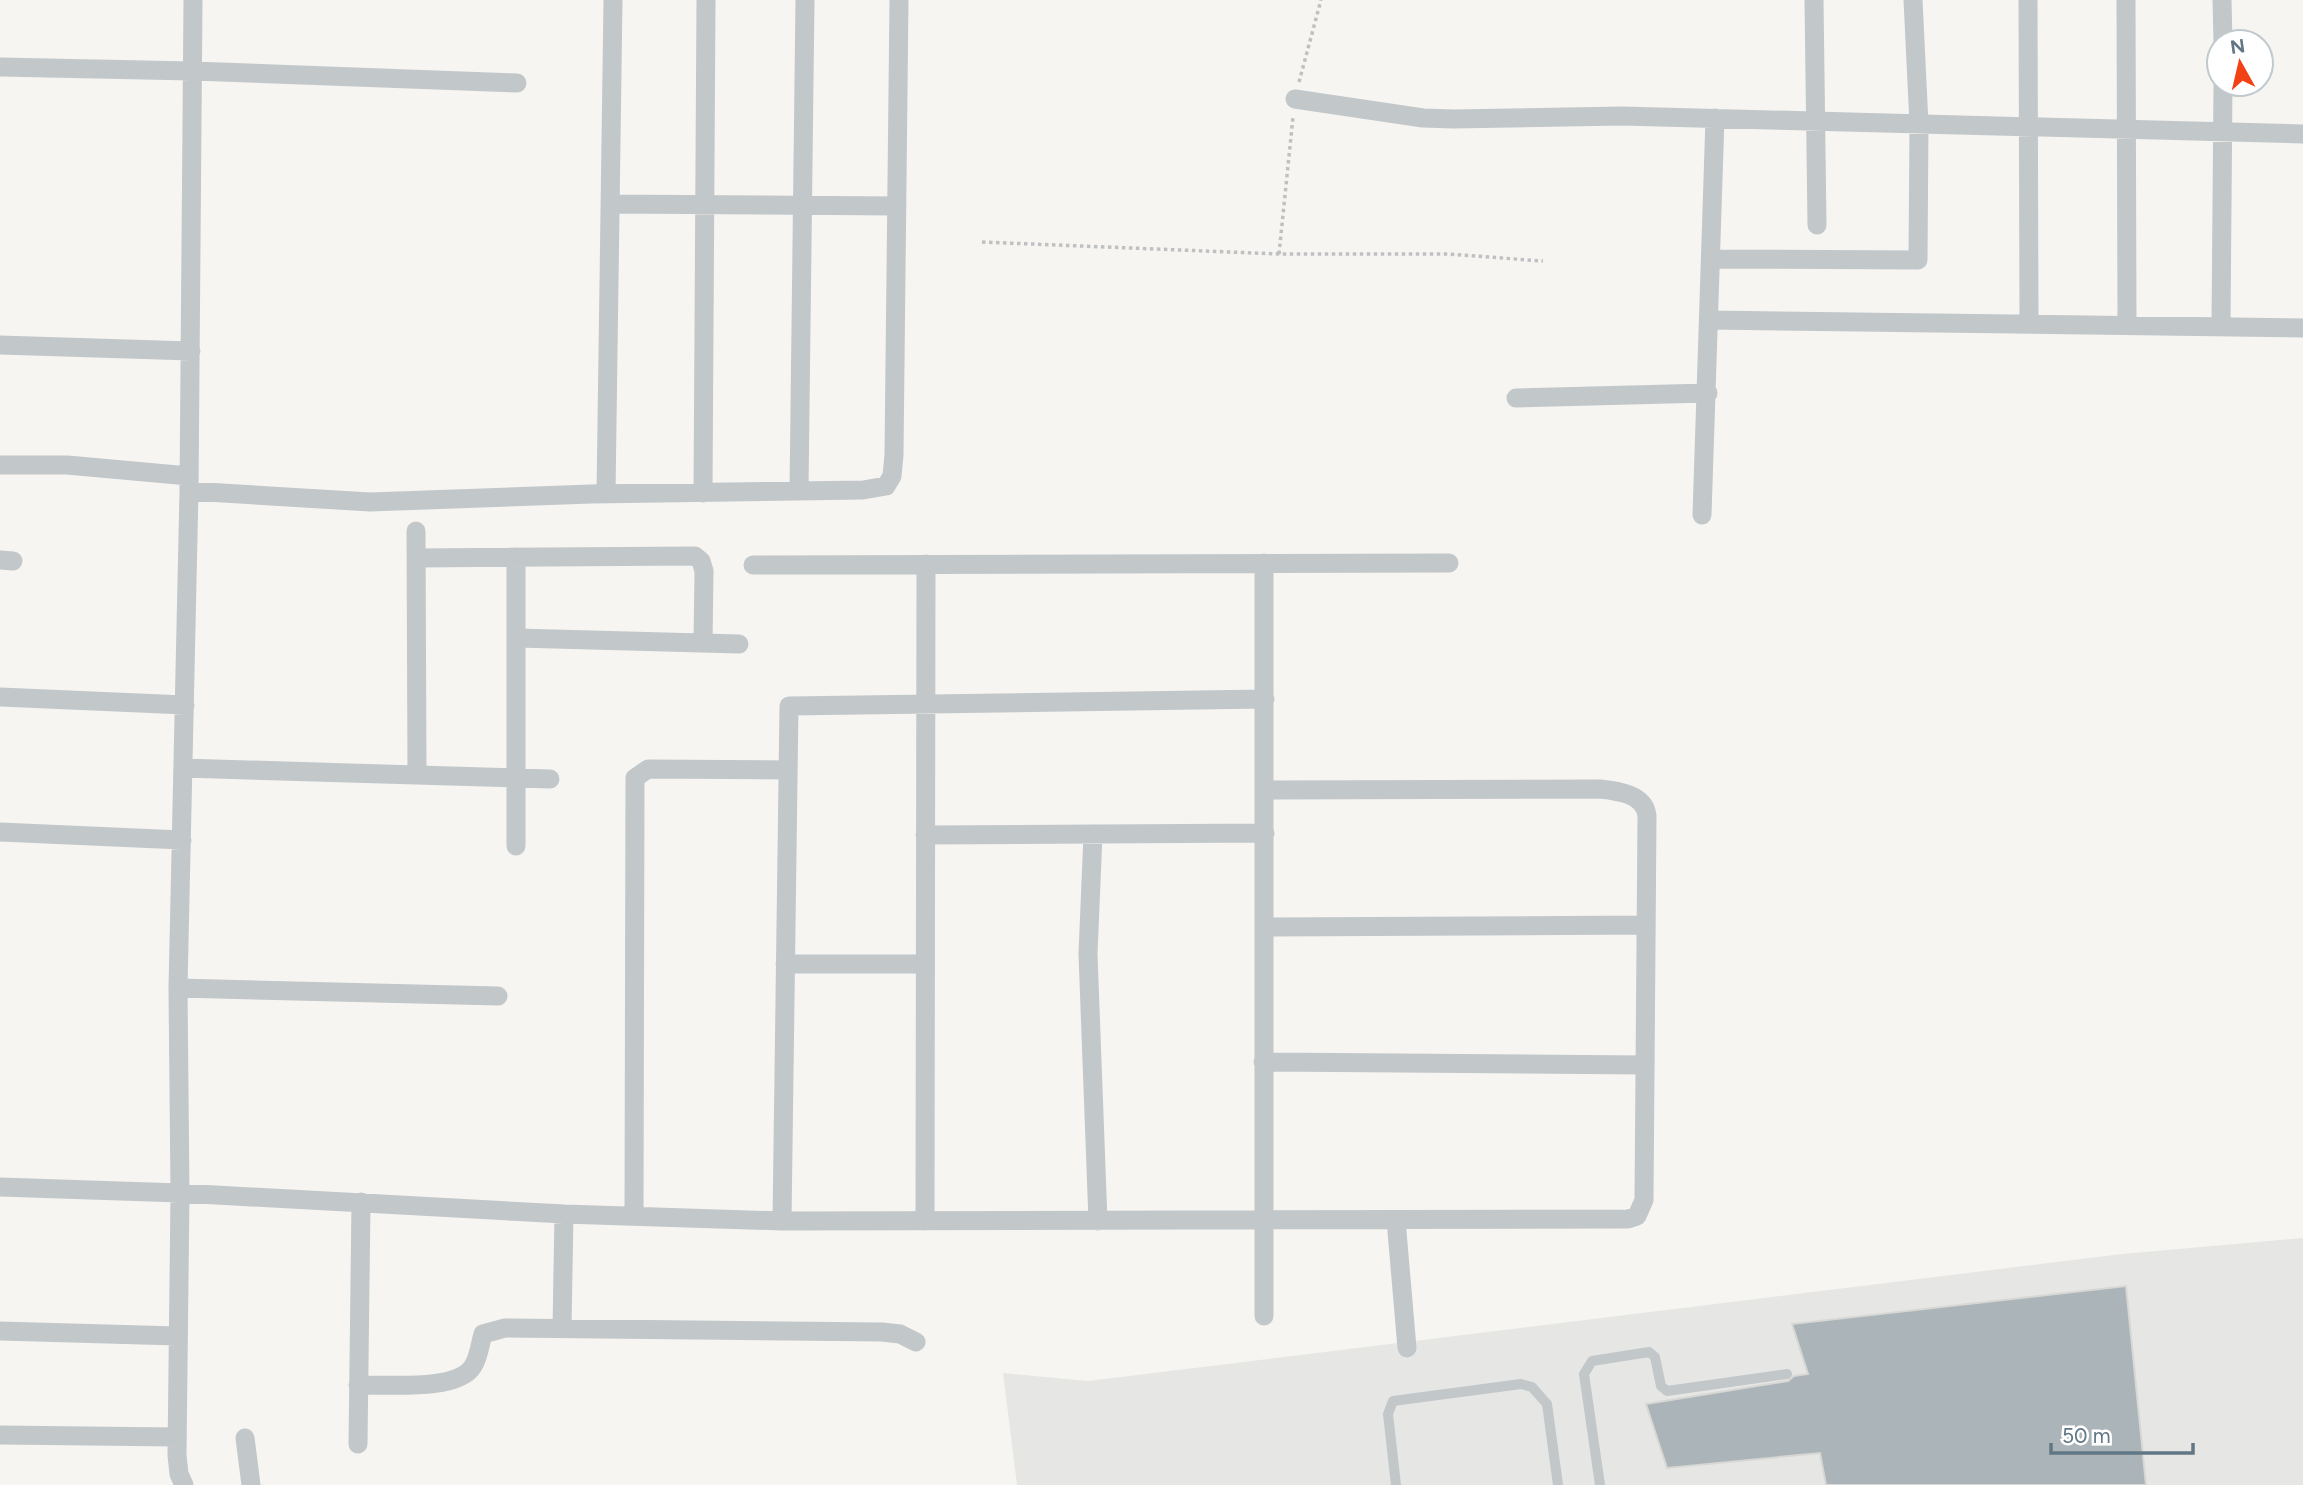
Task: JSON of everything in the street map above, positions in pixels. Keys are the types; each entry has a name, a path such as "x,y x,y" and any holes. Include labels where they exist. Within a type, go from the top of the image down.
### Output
{"street":[{"path":"184,1485 177,1464 180,1193 178,988 189,483 193,0"},
{"path":"607,494 613,0"},
{"path":"704,493 706,0"},
{"path":"799,491 805,0"},
{"path":"0,465 67,465 189,483 356,502 878,489 886,486 892,476 899,0"},
{"path":"1814,0 1818,121 1817,225"},
{"path":"1712,259 1918,261 1919,124 1913,0"},
{"path":"2028,0 2029,324"},
{"path":"2126,0 2127,325"},
{"path":"2222,0 2223,28"},
{"path":"0,67 517,83"},
{"path":"2221,326 2223,98"},
{"path":"1295,99 1433,118 1715,118 2303,134"},
{"path":"1702,516 1715,118"},
{"path":"610,204 897,206"},
{"path":"1710,320 2303,328"},
{"path":"0,345 191,351"},
{"path":"1516,398 1708,393"},
{"path":"416,531 417,775"},
{"path":"516,557 516,846"},
{"path":"416,558 697,557 704,571 703,643"},
{"path":"1264,563 1264,1316"},
{"path":"753,565 1449,563"},
{"path":"925,1221 926,564"},
{"path":"517,638 739,644"},
{"path":"0,697 184,705"},
{"path":"782,1221 787,714 792,704 1265,699"},
{"path":"183,768 550,779"},
{"path":"634,1216 635,778 648,769 787,770"},
{"path":"0,1187 180,1193 564,1214 782,1221 1628,1219 1637,1216 1644,1200 1646,810 1637,799 1600,789 1265,790"},
{"path":"0,832 182,840"},
{"path":"925,835 1265,833"},
{"path":"1093,834 1088,954 1098,1222"},
{"path":"1265,927 1646,925"},
{"path":"785,964 925,964"},
{"path":"178,988 498,996"},
{"path":"1264,1062 1645,1065"},
{"path":"358,1444 361,1202"},
{"path":"562,1328 564,1214"},
{"path":"1396,1220 1406,1348"},
{"path":"358,1385 449,1382 463,1377 473,1368 483,1334 489,1331 562,1328 882,1332 900,1334 916,1342"},
{"path":"0,1331 178,1336"},
{"path":"0,1435 177,1437"},
{"path":"245,1438 250,1485"}],"lane":[{"path":"1600,1485 1584,1374 1592,1361 1652,1353 1657,1361 1661,1386 1667,1391 1787,1374"},
{"path":"1396,1485 1388,1414 1394,1401 1521,1384 1532,1387 1547,1404 1558,1485"}],"path":[{"path":"1279,254 1295,99 1321,0"},
{"path":"982,242 1279,254 1446,254 1543,261"}],"shaded area":[{"path":"2303,1238 2303,1485 1017,1485 1003,1373 1088,1381 2122,1254"}],"building":[{"path":"2126,1286 2146,1485 1826,1485 1820,1453 1667,1468 1646,1404 1788,1381 1794,1376 1808,1374 1792,1324"}]}
